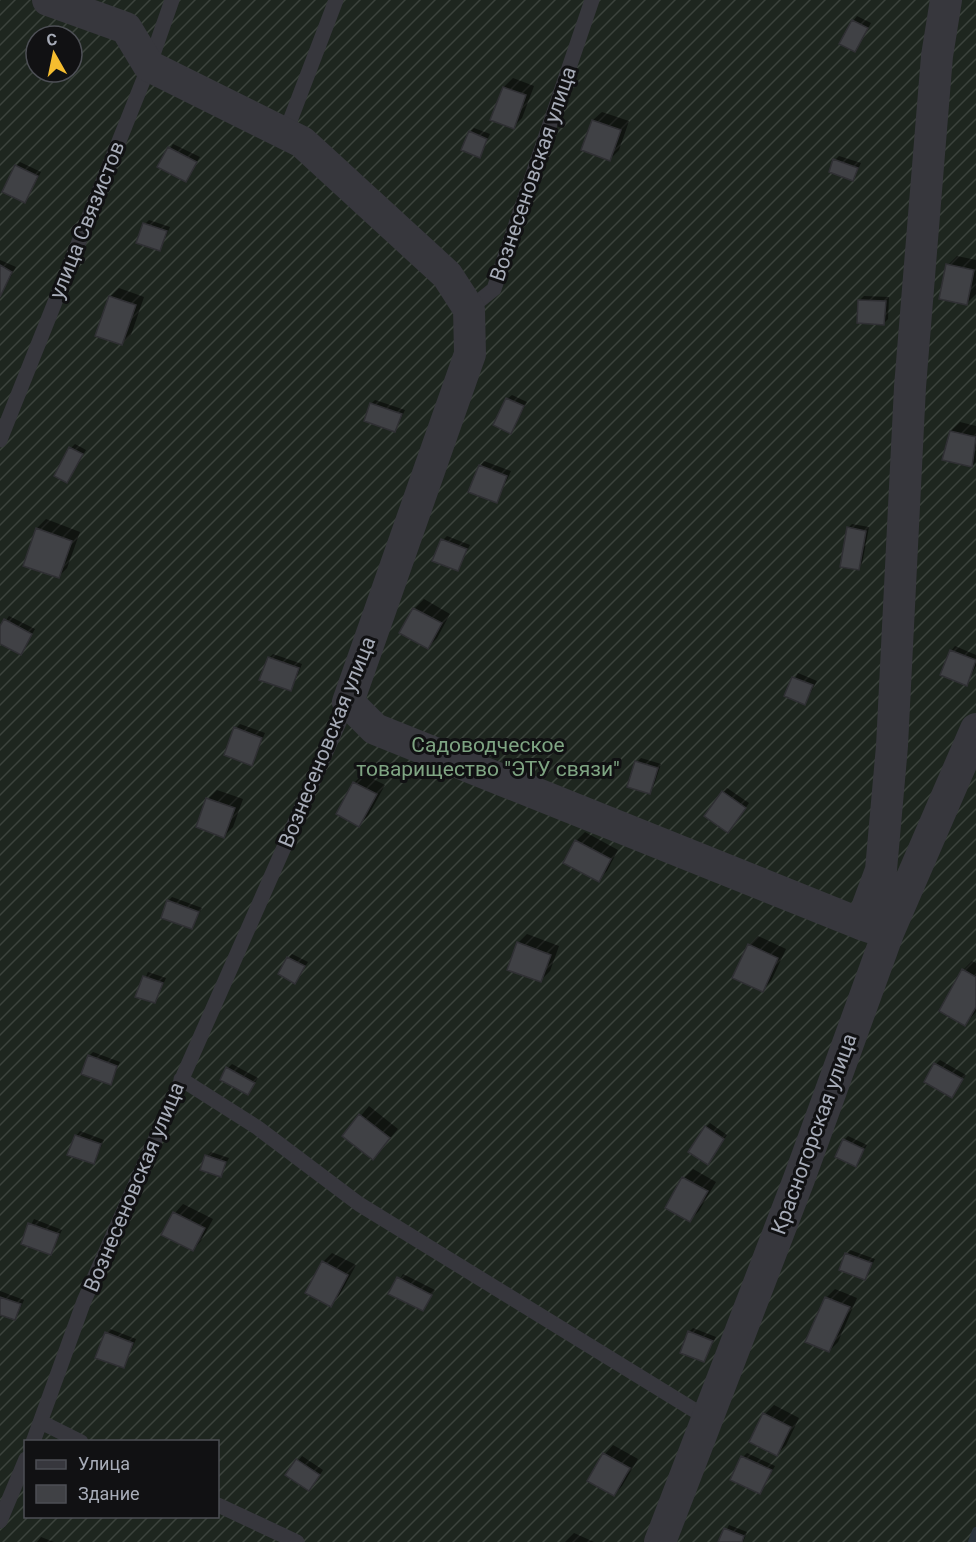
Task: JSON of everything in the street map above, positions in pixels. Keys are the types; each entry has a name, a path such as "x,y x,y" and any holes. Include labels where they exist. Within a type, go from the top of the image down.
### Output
{"street":[{"path":"48,0 126,28 149,66 302,142 447,275 469,309"},
{"path":"348,702 375,729 875,929 892,746 910,387 937,56 946,0"},
{"name":"Вознесеновская улица","path":"348,702 470,354 469,309"},
{"name":"Красногорская улица","path":"660,1542 707,1418 875,929 976,729"}],"lane":[{"name":"улица Связистов","path":"0,440 149,66 172,0"},
{"path":"285,134 336,0"},
{"name":"Вознесеновская улица","path":"469,309 494,289 592,0"},
{"name":"Вознесеновская улица","path":"34,1440 84,1301 348,702"},
{"path":"181,1079 258,1128 359,1204 707,1418"},
{"path":"40,1422 77,1440"},
{"path":"0,1521 24,1464"},
{"path":"219,1505 297,1542"}],"green space":[{"name":"Садоводческое товарищество \"ЭТУ связи\"","path":"0,0 976,0 976,1542 0,1542"}],"building":[{"path":"852,20 868,28 855,52 839,44"},
{"path":"503,87 526,95 514,129 490,120"},
{"path":"592,120 621,130 610,161 581,150"},
{"path":"469,131 487,139 480,158 461,150"},
{"path":"168,147 197,162 186,182 157,167"},
{"path":"833,159 858,168 853,181 829,172"},
{"path":"15,165 38,176 25,203 2,192"},
{"path":"143,223 167,231 160,251 136,243"},
{"path":"946,264 974,270 967,305 939,299"},
{"path":"0,265 12,272 0,297"},
{"path":"109,296 136,305 122,345 95,336"},
{"path":"858,300 886,301 884,325 857,323"},
{"path":"506,398 524,406 511,434 493,425"},
{"path":"370,403 402,414 395,432 364,421"},
{"path":"950,431 976,437 972,467 942,460"},
{"path":"69,447 83,454 67,483 54,476"},
{"path":"479,465 507,476 497,503 468,492"},
{"path":"847,527 866,531 859,570 840,567"},
{"path":"36,528 72,541 59,578 23,566"},
{"path":"441,539 467,549 458,571 432,561"},
{"path":"413,608 442,623 428,649 399,633"},
{"path":"4,619 32,634 21,655 0,644 0,626"},
{"path":"950,650 976,660 967,686 940,675"},
{"path":"268,657 299,668 291,691 259,680"},
{"path":"792,677 813,685 805,705 784,696"},
{"path":"234,727 262,738 252,766 224,755"},
{"path":"635,761 658,768 650,794 627,787"},
{"path":"353,782 377,794 359,827 336,814"},
{"path":"722,791 746,808 728,833 704,816"},
{"path":"206,798 235,808 224,838 196,827"},
{"path":"575,840 611,859 599,882 563,863"},
{"path":"167,900 199,912 192,929 161,918"},
{"path":"517,942 551,955 541,982 507,970"},
{"path":"748,944 778,958 763,992 732,978"},
{"path":"287,957 305,966 295,984 278,974"},
{"path":"962,969 976,977 976,1007 965,1026 939,1011"},
{"path":"143,976 163,983 155,1003 135,997"},
{"path":"88,1055 117,1066 111,1085 81,1074"},
{"path":"934,1063 963,1079 952,1098 924,1082"},
{"path":"226,1067 255,1083 248,1095 220,1080"},
{"path":"359,1114 390,1138 373,1160 342,1136"},
{"path":"705,1126 724,1139 708,1165 688,1152"},
{"path":"75,1135 101,1144 94,1164 67,1155"},
{"path":"843,1139 864,1149 856,1167 835,1157"},
{"path":"205,1155 226,1162 221,1177 200,1170"},
{"path":"682,1177 708,1191 690,1222 665,1208"},
{"path":"173,1212 205,1228 193,1251 161,1235"},
{"path":"28,1223 59,1234 51,1255 21,1244"},
{"path":"845,1253 872,1263 865,1280 839,1270"},
{"path":"322,1261 348,1275 331,1307 305,1293"},
{"path":"397,1277 432,1295 423,1311 388,1294"},
{"path":"0,1297 21,1304 15,1320 0,1315"},
{"path":"825,1297 850,1307 829,1352 805,1342"},
{"path":"688,1331 713,1341 704,1362 680,1353"},
{"path":"105,1332 133,1343 124,1368 95,1358"},
{"path":"763,1413 791,1427 777,1456 749,1442"},
{"path":"603,1453 630,1468 614,1496 587,1481"},
{"path":"741,1456 772,1470 760,1494 730,1480"},
{"path":"296,1459 320,1475 309,1491 285,1475"},
{"path":"724,1528 744,1536 742,1542 718,1542"}],"waterway":[{"path":"972,1542 976,1531"}]}
